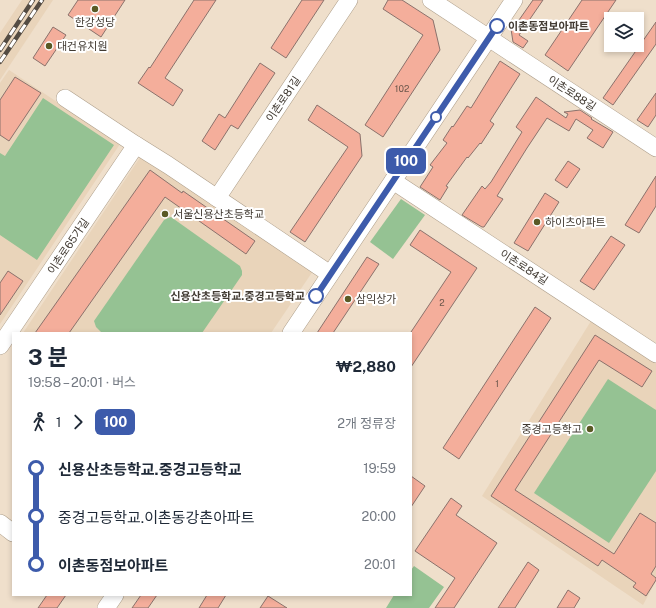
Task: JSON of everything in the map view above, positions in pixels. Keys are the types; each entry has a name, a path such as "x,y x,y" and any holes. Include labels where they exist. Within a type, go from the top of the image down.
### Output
{"street":[{"name":"이촌로81길","path":"217,198 349,0"},
{"name":"이촌로88길","path":"430,0 656,148"},
{"path":"292,332 514,0"},
{"path":"65,98 330,274"},
{"name":"이촌로65가길","path":"0,346 136,145"},
{"name":"이촌로84길","path":"393,181 656,354"},
{"path":"0,523 12,532"}],"shaded area":[{"path":"22,0 53,0 0,80 0,33"},
{"path":"9,70 120,144 0,324 0,83"},
{"name":"서울신용산초등학교","path":"141,156 313,271 272,332 24,332"},
{"name":"중경고등학고","path":"591,321 656,363 656,581 643,605 482,496"}],"green space":[{"path":"43,98 114,145 37,260 0,235 0,153 5,156"},
{"path":"401,199 425,215 393,259 370,242"},
{"path":"171,217 240,266 242,275 203,332 101,332 96,327 94,321 164,220"},
{"path":"608,379 656,410 656,471 609,543 534,493"},
{"path":"414,566 444,587 429,608 386,608 393,596 412,596 412,569"}],"building":[{"name":"한강성당","path":"78,0 125,0 101,37 68,15"},
{"path":"194,0 216,0 165,78 183,90 173,106 138,83 149,67 150,68"},
{"path":"302,0 324,0 286,58 271,48"},
{"path":"388,0 402,0 433,20 440,50 383,137 365,125 423,35 383,9"},
{"path":"533,0 543,0 519,35 528,41 523,48 513,42 511,29 512,30"},
{"path":"582,0 616,0 608,12 604,12 604,18 568,71 545,55"},
{"path":"656,22 656,44 613,105 603,98 635,52 644,52 644,39"},
{"name":"대건유치원","path":"53,27 66,35 45,66 33,58"},
{"path":"500,61 520,74 490,121 494,124 481,144 480,143 468,158 467,157 446,186 448,187 440,200 420,187 433,167 430,165 447,143 443,140 467,106 471,108"},
{"path":"260,63 275,73 238,129 231,125 215,150 202,141 219,114 225,118"},
{"path":"15,77 41,93 9,141 0,135 0,100"},
{"path":"656,93 656,115 648,127 637,120"},
{"path":"536,97 566,118 568,114 564,112 580,110 592,118 591,119 613,132 603,148 587,138 593,130 576,119 569,131 547,118 497,196 503,199 484,227 482,227 462,215 482,186 485,189 491,182 522,132 516,127"},
{"path":"317,105 360,134 362,156 305,242 290,232 348,147 308,120"},
{"name":"하이츠아파트","path":"568,161 580,169 567,188 555,180"},
{"path":"150,170 255,241 246,254 165,197 70,332 36,332"},
{"path":"656,176 656,206 639,233 625,225"},
{"name":"하이츠아파트","path":"545,193 559,202 528,251 514,243"},
{"path":"420,230 477,268 412,366 411,332 451,272 410,245"},
{"path":"611,236 625,245 594,290 580,281"},
{"name":"삼익상가","path":"367,257 379,264 334,332 318,332"},
{"path":"8,271 23,281 0,315 0,283"},
{"path":"535,307 551,318 459,459 443,448"},
{"path":"595,335 652,371 642,387 599,360 515,490 614,554 640,513 656,523 656,566 651,574 656,578 656,580 646,596 633,587 636,583 602,560 598,566 491,496"},
{"path":"412,477 425,486 412,506"},
{"path":"451,498 462,506 456,515 497,543 454,608 435,608 455,578 415,551"},
{"path":"528,562 539,570 515,608 498,608"},
{"path":"568,590 580,598 574,608 557,608"},
{"path":"46,596 65,596 57,608 38,608"},
{"path":"140,596 156,596 148,608 132,608"},
{"path":"206,596 225,596 218,608 199,608"},
{"path":"268,596 287,608 260,608"}],"railway":[{"path":"0,50 33,0"},
{"path":"0,62 42,0"}],"bus line":[{"name":"100","path":"316,296 497,26"}],"place":[{"name":"한강성당","path":"95,9"},
{"name":"이촌동점보아파트","path":"497,26"},
{"name":"대건유치원","path":"49,46"},
{"name":"서울신용산초등학교","path":"165,214"},
{"name":"하이츠아파트","path":"537,222"},
{"name":"신용산초등학교.중경고등학교","path":"316,296"},
{"name":"삼익상가","path":"348,299"},
{"name":"중경고등학고","path":"590,429"}]}
